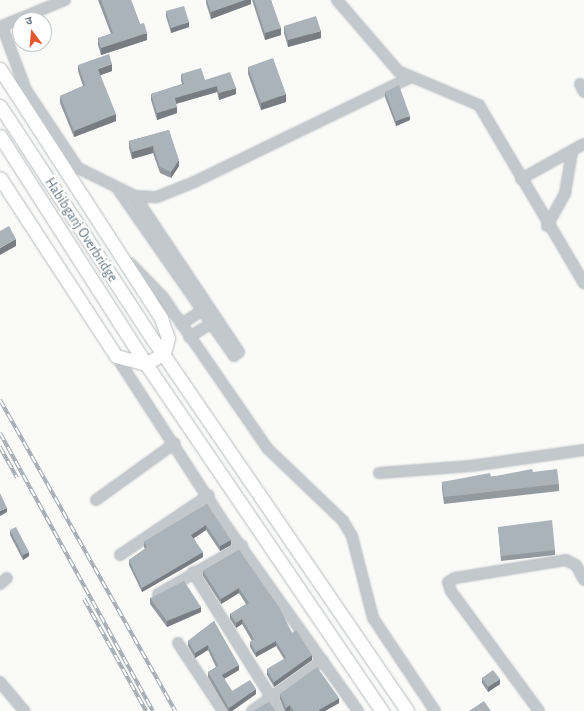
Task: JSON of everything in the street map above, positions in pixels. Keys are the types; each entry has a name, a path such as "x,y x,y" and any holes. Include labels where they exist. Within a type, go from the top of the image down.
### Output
{"main road":[{"path":"0,69 161,318 168,338 164,353 146,364 116,356 0,178"},
{"name":"Habibganj Overbridge","path":"0,106 79,227 407,711"},
{"name":"Habibganj Overbridge","path":"0,136 146,364 382,711"}],"street":[{"path":"65,0 2,26 26,90 78,168 119,191 135,196 157,197 194,182 411,77"},
{"path":"336,0 396,70 402,70"},
{"path":"344,0 402,70 411,77 479,104 547,226 584,283"},
{"path":"521,179 584,144"},
{"path":"547,226 565,193 572,152"},
{"path":"119,191 205,308"},
{"path":"135,196 214,322 189,337"},
{"path":"116,248 162,297 268,450 343,521 352,536 373,618 435,711"},
{"path":"181,324 205,308"},
{"path":"116,356 209,494 242,546 358,711"},
{"path":"96,500 175,443"},
{"path":"379,473 471,466 584,450"},
{"path":"120,555 209,494"},
{"path":"158,594 193,572 242,546"},
{"path":"539,711 451,591 448,582 455,578 566,560 576,565 584,580"},
{"path":"193,572 280,711"},
{"path":"178,643 223,711"},
{"path":"252,711 323,660"},
{"path":"0,682 24,711"}],"building":[{"path":"101,0 131,0 140,24 144,23 147,33 101,48 98,38 113,33"},
{"path":"207,0 245,0 211,12"},
{"path":"254,0 271,0 281,28 265,33"},
{"path":"184,6 189,22 171,28 166,11"},
{"path":"316,16 321,31 288,40 284,26"},
{"path":"109,54 112,64 98,69 116,114 74,131 60,96 85,85 78,65"},
{"path":"273,58 286,94 261,103 248,67"},
{"path":"201,68 205,80 230,72 236,88 219,93 217,86 175,98 177,107 157,113 151,94 184,84 181,74"},
{"path":"399,85 410,116 396,121 385,92"},
{"path":"169,130 179,160 171,172 160,167 153,146 132,152 129,141"},
{"path":"9,226 16,239 0,248 0,231"},
{"path":"532,469 533,472 557,469 559,484 444,497 442,482 490,473 491,477"},
{"path":"0,493 7,508 0,511"},
{"path":"207,504 231,540 220,546 206,525 191,535 203,552 142,588 129,560 147,547 144,542"},
{"path":"552,520 555,550 501,556 498,527"},
{"path":"16,527 29,552 23,555 10,530"},
{"path":"239,550 279,607 292,633 296,630 312,655 274,682 267,669 286,658 276,641 256,652 250,642 254,639 242,619 236,623 230,614 249,603 239,588 221,599 203,571"},
{"path":"184,581 201,607 167,621 150,598"},
{"path":"214,621 239,665 222,675 232,691 250,680 256,689 229,708 208,672 218,666 208,645 195,653 188,641"},
{"path":"317,667 339,698 319,711 294,711 290,705 286,708 280,694"},
{"path":"493,670 500,679 488,687 482,678"},
{"path":"484,701 491,711 469,711"},
{"path":"269,702 276,711 253,711"}],"railway":[{"path":"0,400 175,711"},
{"path":"0,433 153,711"},
{"path":"0,447 17,478"},
{"path":"84,599 146,711"}]}
